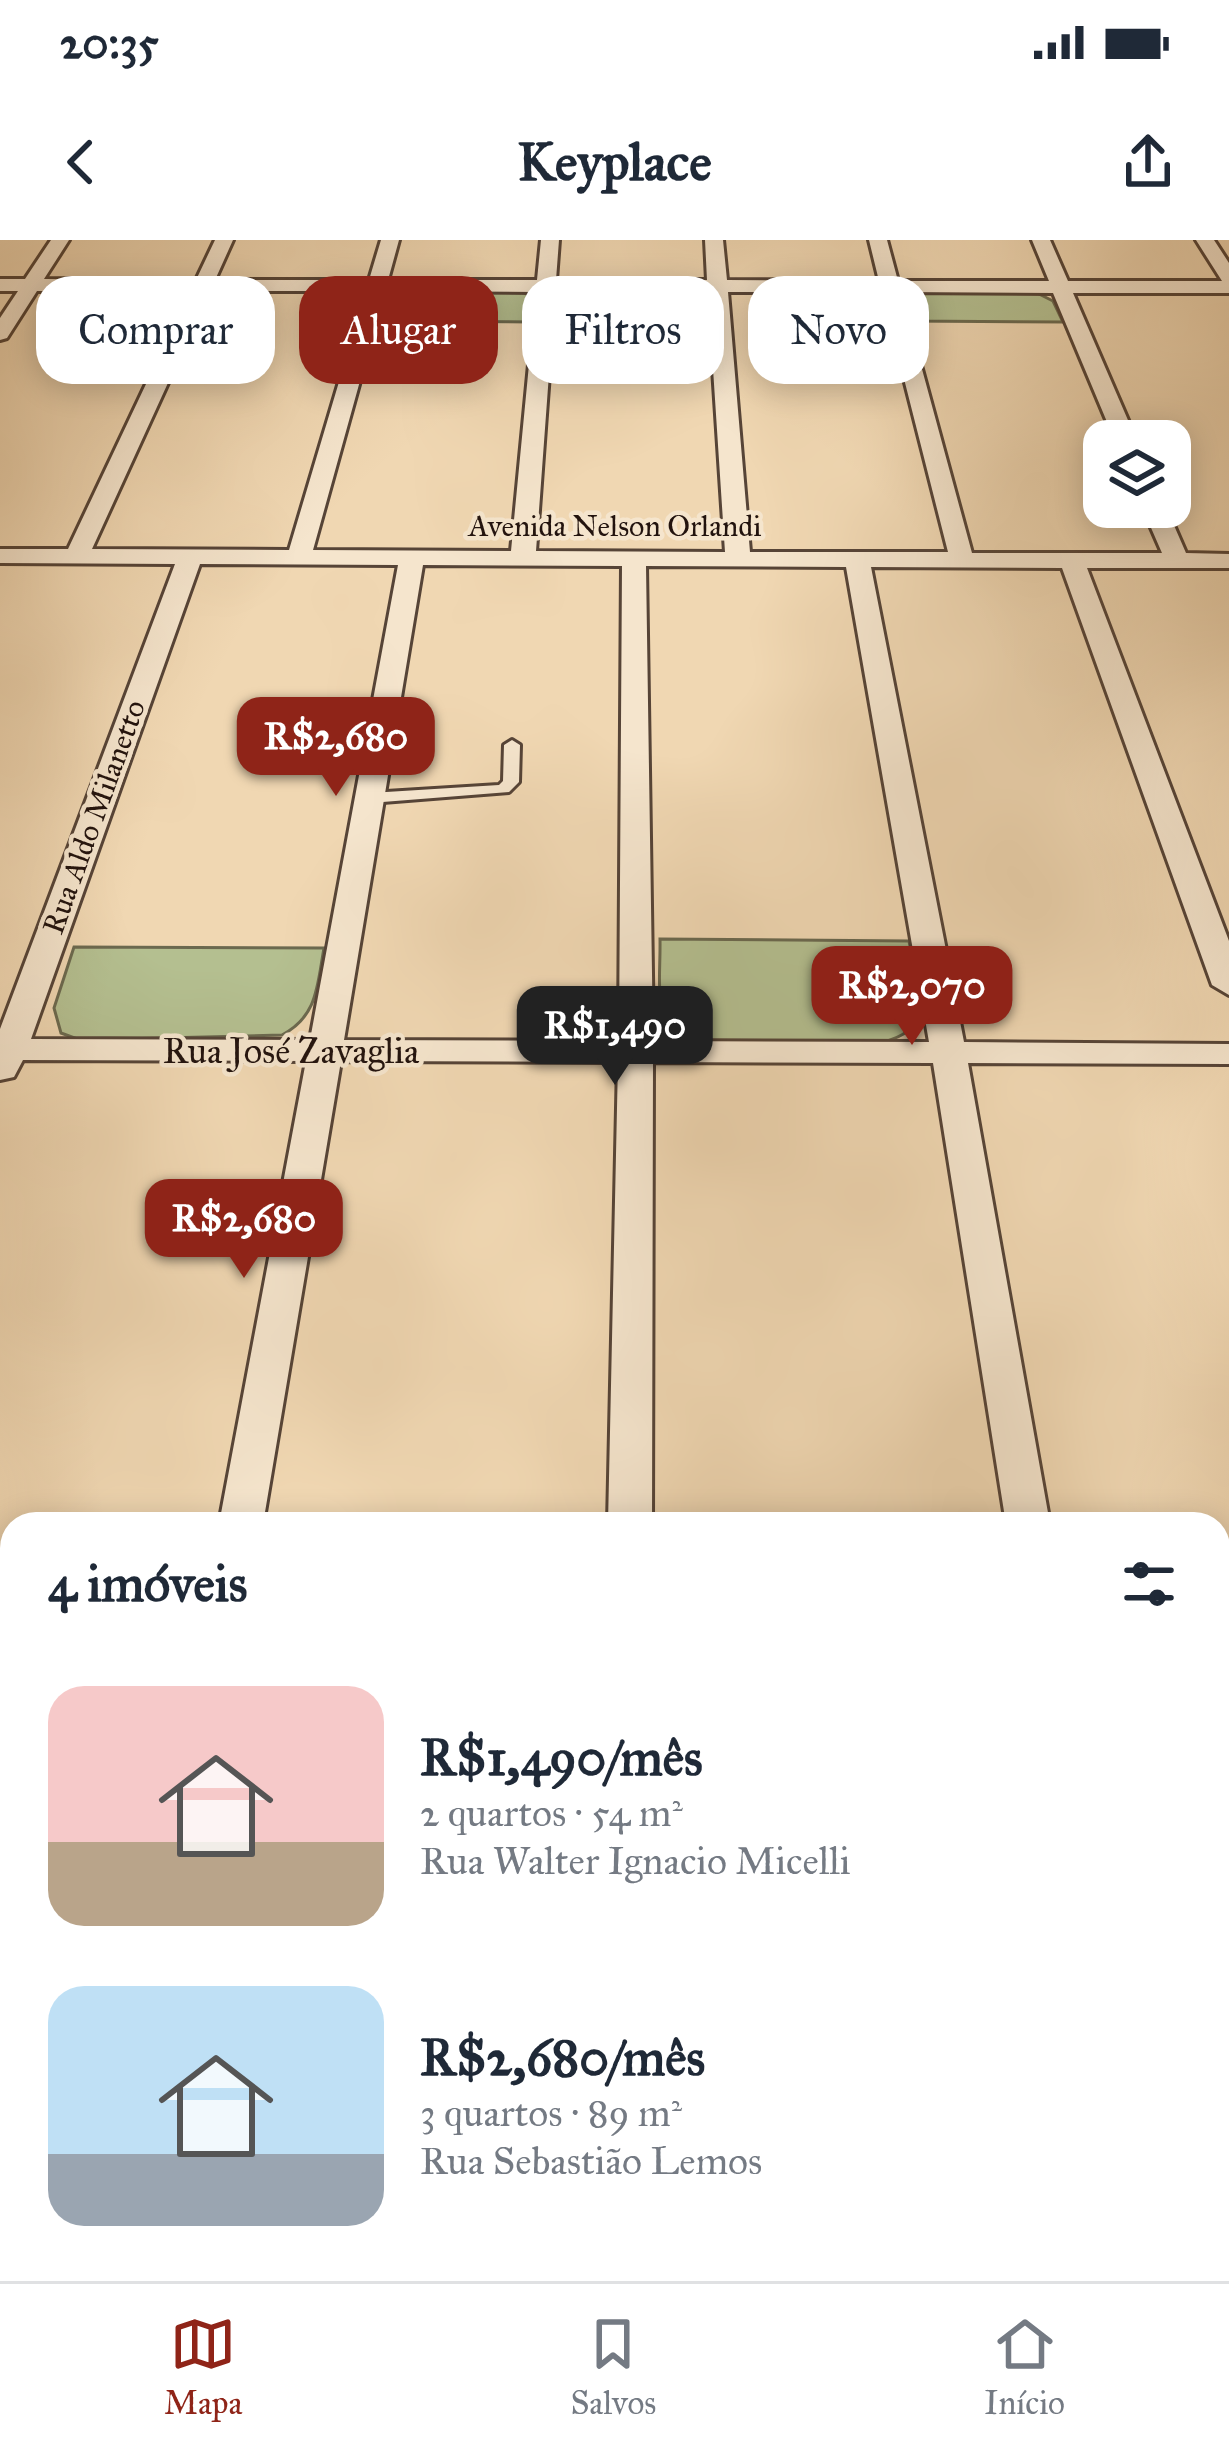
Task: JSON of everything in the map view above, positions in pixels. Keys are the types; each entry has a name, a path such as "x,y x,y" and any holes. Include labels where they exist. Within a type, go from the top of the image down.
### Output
{"street":[{"path":"0,334 60,240"},
{"path":"208,276 224,240"},
{"path":"380,276 390,240"},
{"path":"547,276 550,240"},
{"path":"714,240 717,276"},
{"path":"878,240 888,276"},
{"path":"1040,240 1117,420"},
{"path":"929,288 1229,283 1205,240"},
{"path":"0,285 36,285"},
{"path":"724,364 739,560"},
{"path":"76,557 157,384"},
{"path":"299,557 349,384"},
{"path":"523,558 538,384"},
{"path":"916,384 962,560"},
{"path":"1163,528 1177,560"},
{"name":"Avenida Nelson Orlandi","path":"0,556 1229,561"},
{"name":"Rua Aldo Milanetto","path":"3,1058 189,559"},
{"path":"243,1512 321,1051 412,559"},
{"path":"631,1512 637,1053 634,560"},
{"path":"857,561 949,1055 1026,1512"},
{"path":"1072,561 1229,985"},
{"name":"Rua José Zavaglia","path":"3,1058 321,1051 1229,1054"}],"lane":[{"path":"370,798 503,789 511,782 512,745"}],"green space":[{"path":"498,291 522,291 522,322 498,322"},
{"path":"929,292 1037,293 1053,301 1063,322 929,321"},
{"path":"660,939 909,941 919,994 917,1020 909,1031 873,1044 700,1044 672,1025 665,1014"},
{"path":"74,947 324,948 309,1009 282,1035 80,1040 61,1033 54,1008"}]}
